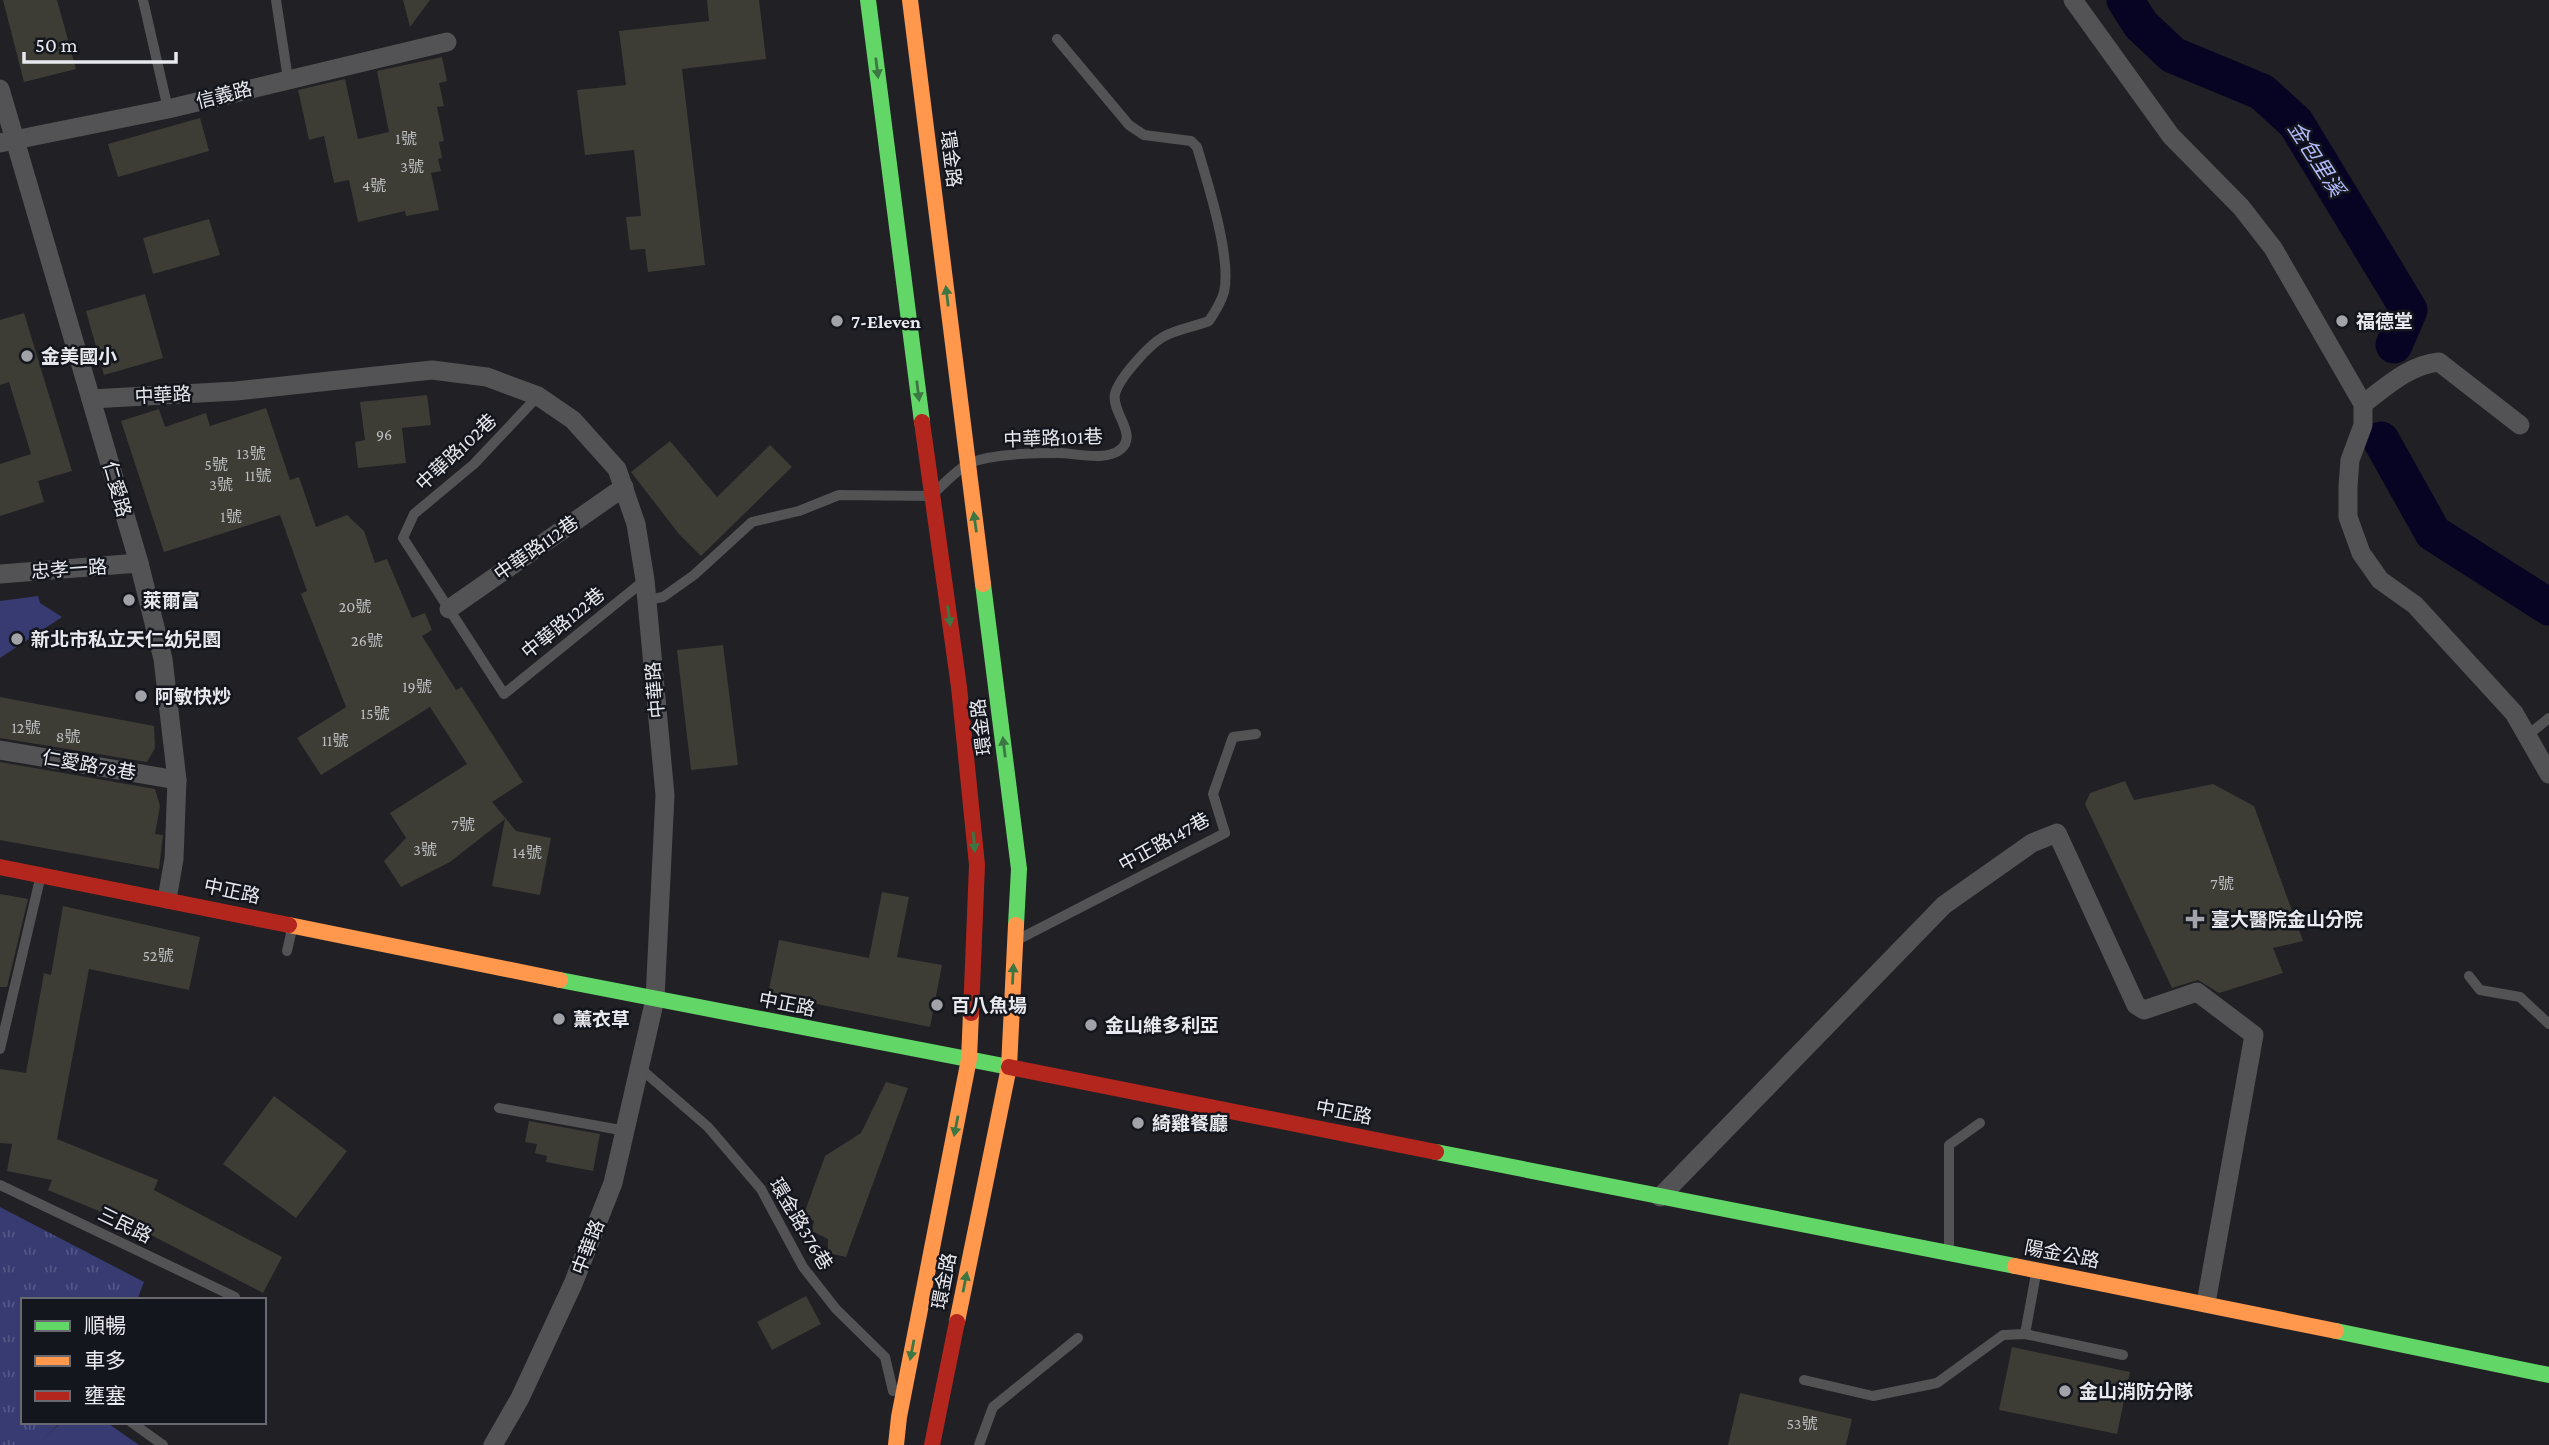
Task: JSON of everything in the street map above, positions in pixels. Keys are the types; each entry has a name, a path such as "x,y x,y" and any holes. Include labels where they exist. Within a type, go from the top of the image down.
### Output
{"main road":[{"name":"環金路","path":"868,0 931,496 960,687 976,865 969,1059 899,1417 902,1440"},
{"name":"環金路","path":"910,0 1019,869 1009,1067 932,1445"},
{"name":"中正路","path":"0,867 1566,1178"},
{"name":"陽金公路","path":"1566,1178 2206,1303 2549,1375"}],"street":[{"path":"2073,0 2171,136 2241,207 2273,248 2363,404 2363,425 2350,460 2348,496 2348,517 2361,553 2380,580 2415,606 2514,713 2549,774"},
{"name":"信義路","path":"7,141 168,109 447,42"},
{"name":"仁愛路","path":"0,89 7,141 91,399 139,564 163,659 177,780 174,859 167,899"},
{"path":"2363,404 2408,372 2425,363 2438,362 2520,425"},
{"name":"中華路","path":"91,399 236,391 432,370 487,377 538,396 573,420 617,469 624,487 636,524 645,580 665,795 655,999 613,1183 573,1284 520,1398 494,1445"},
{"name":"中華路112巷","path":"449,609 624,487"},
{"name":"忠孝一路","path":"0,574 139,564"},
{"name":"仁愛路78巷","path":"0,750 177,780"},
{"path":"1660,1197 1944,905 2032,843 2057,833 2136,1005 2144,1010 2197,992 2254,1035 2206,1303"}],"lane":[{"path":"143,0 168,109"},
{"path":"276,0 288,79"},
{"name":"中華路101巷","path":"931,496 968,464 1005,456 1058,453 1096,456 1120,451 1125,443 1126,430 1116,406 1115,394 1129,370 1161,338 1209,321 1224,290 1223,259 1214,203 1197,147 1191,141 1144,135 1129,125 1056,39"},
{"name":"中華路102巷","path":"449,609 403,538 414,514 474,464 538,396"},
{"path":"647,600 663,597 694,575 752,522 799,511 839,495 931,496"},
{"name":"中華路122巷","path":"449,609 504,694 645,580"},
{"path":"2528,734 2549,718"},
{"name":"中正路147巷","path":"1015,941 1225,833 1213,794 1233,737 1256,734"},
{"path":"0,1049 41,875"},
{"path":"287,951 293,926"},
{"path":"2469,976 2480,990 2520,997 2549,1024"},
{"name":"環金路376巷","path":"640,1069 708,1127 761,1189 803,1267 836,1309 885,1357 899,1417"},
{"path":"499,1108 626,1130"},
{"path":"1949,1253 1949,1145 1980,1123"},
{"name":"三民路","path":"0,1185 235,1297"},
{"path":"2025,1334 2037,1270"},
{"path":"1804,1380 1873,1396 1937,1383 2003,1335 2025,1334 2123,1355"},
{"path":"979,1445 993,1407 1079,1338"},
{"path":"134,1424 163,1445"}],"green space":[{"name":"新北市私立天仁幼兒園","path":"38,596 40,603 62,617 0,658 0,601"},
{"path":"0,1207 144,1282 138,1298 21,1298 21,1424 59,1424 37,1445 0,1445"},
{"path":"60,1424 109,1424 139,1445 36,1445"}],"building":[{"path":"3,0 57,0 76,69 24,82"},
{"path":"403,0 430,0 410,27"},
{"path":"707,0 759,0 766,59 682,69 705,265 648,272 645,249 630,250 626,217 641,216 634,150 585,155 577,90 626,85 619,31 709,21"},
{"path":"442,57 447,81 439,83 444,106 437,107 444,141 439,142 442,158 438,159 441,171 431,173 439,210 406,216 405,211 358,222 349,180 334,183 324,136 309,140 298,90 345,79 358,139 389,132 377,71"},
{"path":"200,118 209,151 118,177 108,144"},
{"path":"209,219 220,255 153,274 143,238"},
{"path":"145,294 163,358 104,375 86,311"},
{"path":"24,313 72,471 38,481 44,502 0,516 0,464 31,454 9,382 0,385 0,320"},
{"path":"427,395 431,425 402,428 406,463 358,468 355,442 365,440 360,402"},
{"path":"266,408 290,480 299,477 316,527 347,515 364,531 375,563 387,559 412,618 425,613 432,630 422,636 456,690 462,687 523,782 492,802 516,831 551,838 540,895 492,886 505,819 450,862 401,887 384,861 406,838 390,813 467,764 430,707 321,775 297,738 346,707 301,594 307,591 280,515 164,552 121,421 159,409 165,427 206,413 210,426"},
{"path":"670,441 717,497 770,445 792,467 701,556 679,534 631,472"},
{"path":"723,645 738,765 691,770 677,650"},
{"path":"0,697 154,726 155,748 147,762 0,738"},
{"path":"0,762 155,789 160,806 155,834 163,835 159,869 0,840"},
{"path":"2125,781 2134,800 2213,784 2254,806 2303,941 2273,948 2283,973 2219,993 2198,980 2172,988 2085,804 2090,793"},
{"path":"882,892 909,897 897,957 942,965 930,1027 768,994 779,940 869,958"},
{"path":"0,894 28,899 7,987 0,987"},
{"path":"63,906 200,937 189,990 89,969 57,1139 158,1180 154,1190 282,1257 263,1293 128,1223 48,1190 52,1180 7,1171 12,1144 0,1143 0,1069 26,1073 44,973 51,975"},
{"path":"886,1082 908,1088 846,1257 828,1253 828,1239 812,1231 814,1221 804,1214 825,1156 861,1133"},
{"path":"274,1096 347,1151 296,1218 223,1164"},
{"path":"529,1121 600,1134 593,1171 546,1162 547,1156 535,1153 537,1144 525,1142"},
{"path":"806,1296 821,1324 772,1350 757,1322"},
{"name":"金山消防分隊","path":"2012,1347 2130,1372 2117,1434 1999,1410"},
{"path":"1740,1393 1852,1419 1846,1445 1728,1445"}],"waterway":[{"name":"金包里溪","path":"2125,0 2141,25 2173,55 2262,92 2296,123 2409,310 2394,345"},
{"name":"金包里溪","path":"2381,440 2433,533 2549,607"}],"traffic: fast":[{"path":"868,0 922,422"},
{"path":"983,584 1019,869 1016,925"},
{"path":"560,980 1009,1067"},
{"path":"1436,1152 2015,1266"},
{"path":"2336,1331 2549,1375"}],"traffic: slow":[{"path":"910,0 983,584"},
{"path":"289,925 560,980"},
{"path":"957,1322 1009,1067 1016,925"},
{"path":"896,1445 899,1417 969,1059 971,1013"},
{"path":"2015,1266 2336,1331"}],"traffic: jam":[{"path":"922,422 959,687 977,865 971,1013"},
{"path":"0,867 289,925"},
{"path":"1009,1067 1436,1152"},
{"path":"932,1445 957,1322"}],"place":[{"name":"7-Eleven","path":"837,321"},
{"name":"福德堂","path":"2342,321"},
{"name":"金美國小","path":"27,356"},
{"name":"萊爾富","path":"129,600"},
{"name":"新北市私立天仁幼兒園","path":"17,639"},
{"name":"阿敏快炒","path":"141,696"},
{"name":"臺大醫院金山分院","path":"2195,919"},
{"name":"百八魚場","path":"937,1005"},
{"name":"薰衣草","path":"559,1019"},
{"name":"金山維多利亞","path":"1091,1025"},
{"name":"綺雞餐廳","path":"1138,1123"},
{"name":"金山消防分隊","path":"2065,1391"}]}
